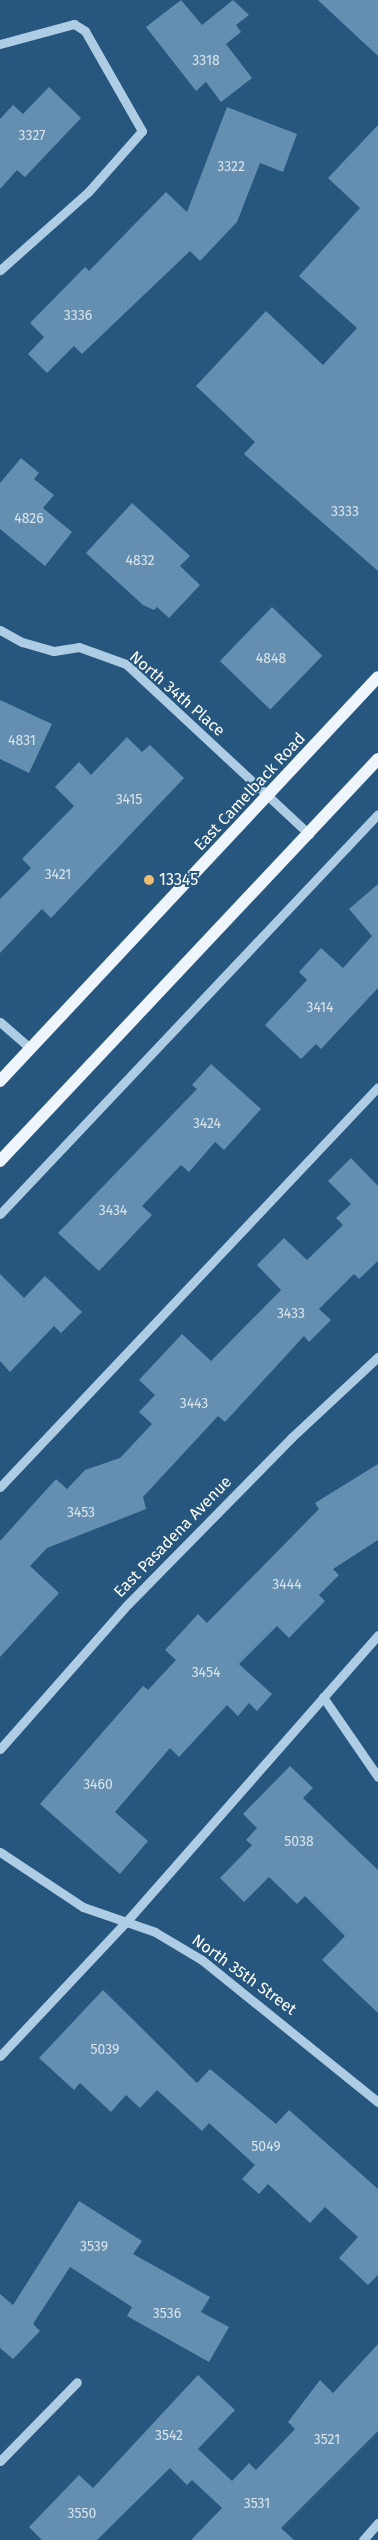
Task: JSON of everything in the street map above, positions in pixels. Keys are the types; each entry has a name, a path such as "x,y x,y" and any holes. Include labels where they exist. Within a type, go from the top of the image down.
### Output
{"main road":[{"name":"East Camelback Road","path":"0,1081 376,683"},
{"path":"0,1161 378,759"}],"street":[{"path":"0,44 74,24 85,31 142,131 88,192 0,270"},
{"name":"North 34th Place","path":"0,630 22,642 54,650 79,647 126,664 309,834"},
{"path":"0,1214 378,814"},
{"path":"0,1022 31,1049"},
{"path":"0,1487 378,1087"},
{"name":"East Pasadena Avenue","path":"0,1749 142,1590 291,1438 378,1357"},
{"path":"0,2056 126,1922 378,1635"},
{"path":"323,1696 378,1777"},
{"name":"North 35th Street","path":"0,1852 83,1907 156,1932 202,1960 378,2102"},
{"path":"0,2461 78,2382"},
{"path":"363,2540 378,2523"}],"building":[{"path":"181,0 202,25 233,0 249,15 236,25 241,32 226,44 252,78 221,102 206,82 196,91 146,27"},
{"path":"318,0 378,0 378,56 350,30"},
{"path":"49,87 81,118 25,177 17,170 0,189 0,119 13,105 23,114"},
{"path":"227,107 297,134 283,172 260,163 237,222 200,261 190,251 82,354 74,346 47,373 28,354 44,337 30,323 85,267 89,271 166,192 187,212"},
{"path":"378,125 378,571 244,454 255,442 196,386 266,311 323,365 357,328 299,276 360,208 328,178"},
{"path":"21,458 39,473 34,479 54,495 43,508 72,532 45,566 0,529 0,483"},
{"path":"132,503 190,556 180,566 200,585 169,618 157,607 154,610 143,605 86,553"},
{"path":"272,607 322,656 270,710 220,661"},
{"path":"0,700 52,724 29,773 0,759"},
{"path":"127,737 142,752 150,745 184,778 51,918 42,909 0,953 0,899 31,868 22,859 74,806 55,787 79,762 91,775"},
{"path":"378,884 378,988 321,1049 316,1044 301,1059 265,1025 307,980 299,972 321,948 343,968 372,936 349,909"},
{"path":"211,1064 261,1109 224,1150 215,1142 189,1172 181,1165 142,1206 152,1215 99,1271 58,1233 197,1089 192,1085"},
{"path":"351,1158 378,1186 378,1261 359,1279 354,1274 319,1309 331,1320 309,1342 304,1336 225,1422 218,1416 143,1497 146,1509 47,1548 30,1566 59,1593 0,1657 0,1541 56,1479 67,1489 85,1470 120,1458 152,1424 139,1412 155,1395 139,1380 182,1334 211,1361 281,1290 257,1265 284,1238 307,1260 343,1225 336,1218 351,1204 328,1181"},
{"path":"0,1274 24,1298 45,1276 82,1312 61,1333 54,1326 10,1372 0,1361"},
{"path":"378,1464 378,1540 333,1569 339,1575 319,1595 325,1601 289,1638 277,1626 239,1664 272,1694 257,1711 249,1703 238,1716 227,1705 179,1757 170,1748 115,1812 148,1841 120,1874 40,1804 143,1686 148,1690 176,1660 165,1650 198,1614 207,1623 319,1509 315,1503"},
{"path":"290,1766 313,1788 303,1798 378,1870 378,2013 322,1960 345,1936 305,1896 297,1904 269,1877 244,1902 220,1878 252,1845 246,1840 257,1828 243,1814"},
{"path":"103,1990 197,2083 210,2069 276,2124 289,2110 378,2189 378,2275 368,2285 339,2258 358,2237 325,2207 310,2223 268,2184 259,2194 242,2179 255,2165 209,2123 202,2131 157,2090 140,2108 126,2095 111,2112 80,2083 74,2090 39,2058"},
{"path":"79,2201 142,2241 133,2254 210,2297 201,2312 229,2327 209,2362 127,2316 132,2307 70,2267 33,2324 40,2331 13,2359 0,2348 0,2294 13,2305"},
{"path":"378,2344 378,2431 281,2528 294,2540 191,2540 222,2508 192,2480 187,2485 170,2468 97,2540 42,2540 29,2527 79,2475 93,2488 198,2375 235,2410 198,2449 232,2481 249,2463 256,2470 295,2429 288,2422 320,2380 333,2393"}],"place":[{"name":"13345","path":"149,880"}]}
